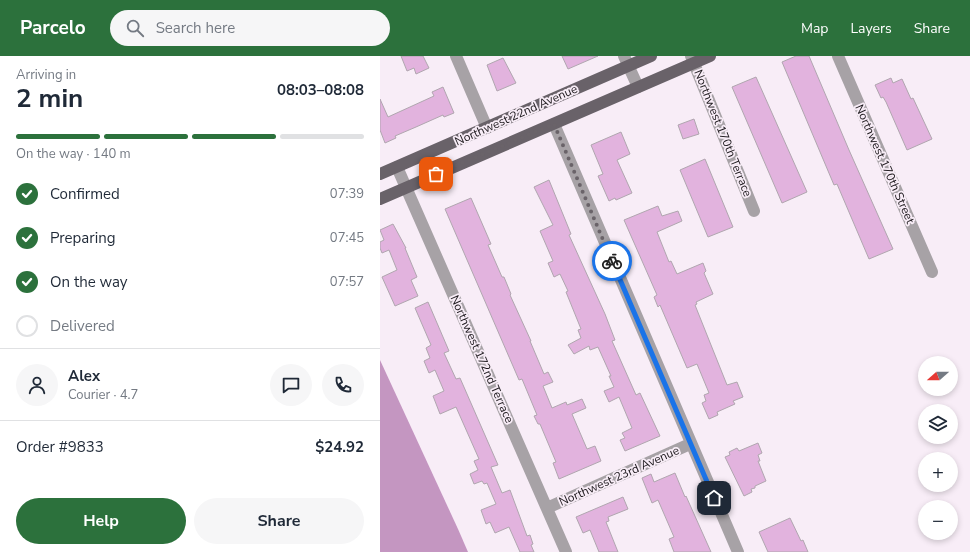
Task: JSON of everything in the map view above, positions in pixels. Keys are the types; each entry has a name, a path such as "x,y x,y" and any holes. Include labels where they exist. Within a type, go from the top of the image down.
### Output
{"main road":[{"name":"Northwest 22nd Avenue","path":"380,174 487,128 626,61 651,56"},
{"name":"Northwest 22nd Avenue","path":"380,199 638,87 692,60 710,56"}],"street":[{"path":"456,56 487,128"},
{"name":"Northwest 170th Street","path":"838,56 932,272"},
{"name":"Northwest 170th Terrace","path":"692,60 754,211"},
{"path":"626,61 638,87"},
{"path":"554,124 690,444 738,552"},
{"name":"Northwest 172nd Terrace","path":"397,167 566,552"},
{"name":"Northwest 23rd Avenue","path":"547,508 690,444"}],"shaded area":[{"path":"380,360 458,529 468,552 380,552"}],"building":[{"path":"401,56 423,56 429,68 416,74 414,68 407,71"},
{"path":"562,56 598,56 568,69"},
{"path":"796,56 809,56 893,249 869,259 837,184 834,185 782,62"},
{"path":"503,58 516,83 497,91 487,65"},
{"path":"756,77 807,192 782,203 732,87"},
{"path":"891,78 893,83 902,79 911,99 913,98 932,139 907,150 886,102 883,97 881,98 875,85"},
{"path":"443,87 454,113 444,117 443,115 395,136 396,138 385,143 380,130 380,99 388,117 434,96 432,92"},
{"path":"694,119 699,134 683,139 678,125"},
{"path":"621,132 630,154 617,160 632,193 616,200 615,198 609,201 598,176 603,174 591,145"},
{"path":"705,159 733,227 708,237 680,170"},
{"path":"549,180 571,234 569,235 605,314 615,340 612,341 636,395 640,393 660,436 625,451 620,440 625,438 622,433 632,428 619,397 609,402 604,391 614,387 609,376 611,376 598,347 590,350 589,346 574,354 568,345 581,338 578,330 581,329 566,292 568,291 560,274 554,277 548,263 553,261 540,231 553,225 534,187"},
{"path":"471,198 491,244 488,245 502,277 504,277 511,294 510,295 544,374 548,372 553,382 543,386 552,408 566,402 567,405 582,399 586,408 572,414 587,449 595,446 601,461 559,479 553,463 556,462 540,424 538,424 534,416 537,415 522,379 519,380 445,209"},
{"path":"658,206 662,216 678,211 682,221 657,232 669,262 671,261 677,274 703,263 706,271 704,273 713,294 696,302 697,304 695,305 727,385 737,382 743,397 733,401 735,404 717,412 718,415 709,419 702,403 706,401 704,395 709,393 697,364 687,368 660,305 658,307 654,297 657,295 624,220"},
{"path":"393,224 406,248 417,277 411,280 418,296 395,306 382,277 397,270 389,250 382,253 380,248 380,242 384,240 380,230"},
{"path":"428,302 449,351 444,353 456,379 460,378 498,465 491,467 502,493 510,490 527,536 530,535 533,544 531,545 534,552 520,552 509,527 495,533 490,522 486,524 481,510 496,504 487,483 484,484 482,481 474,484 470,474 478,470 474,461 479,459 456,407 440,414 433,396 444,391 435,370 429,373 424,361 430,358 426,348 431,345 415,308"},
{"path":"758,443 762,453 758,455 760,461 758,461 766,481 755,486 755,488 751,489 752,492 744,496 725,457 730,455 729,452 737,448 739,451"},
{"path":"675,473 711,552 674,552 669,539 674,537 658,500 652,503 642,478 651,474 654,482"},
{"path":"623,497 628,509 608,517 609,521 606,522 618,552 599,552 590,530 583,533 576,517"},
{"path":"790,518 808,552 768,552 759,532"}],"way so far":[{"path":"436,174 554,124 612,261"}],"route":[{"path":"612,261 714,498"}]}
